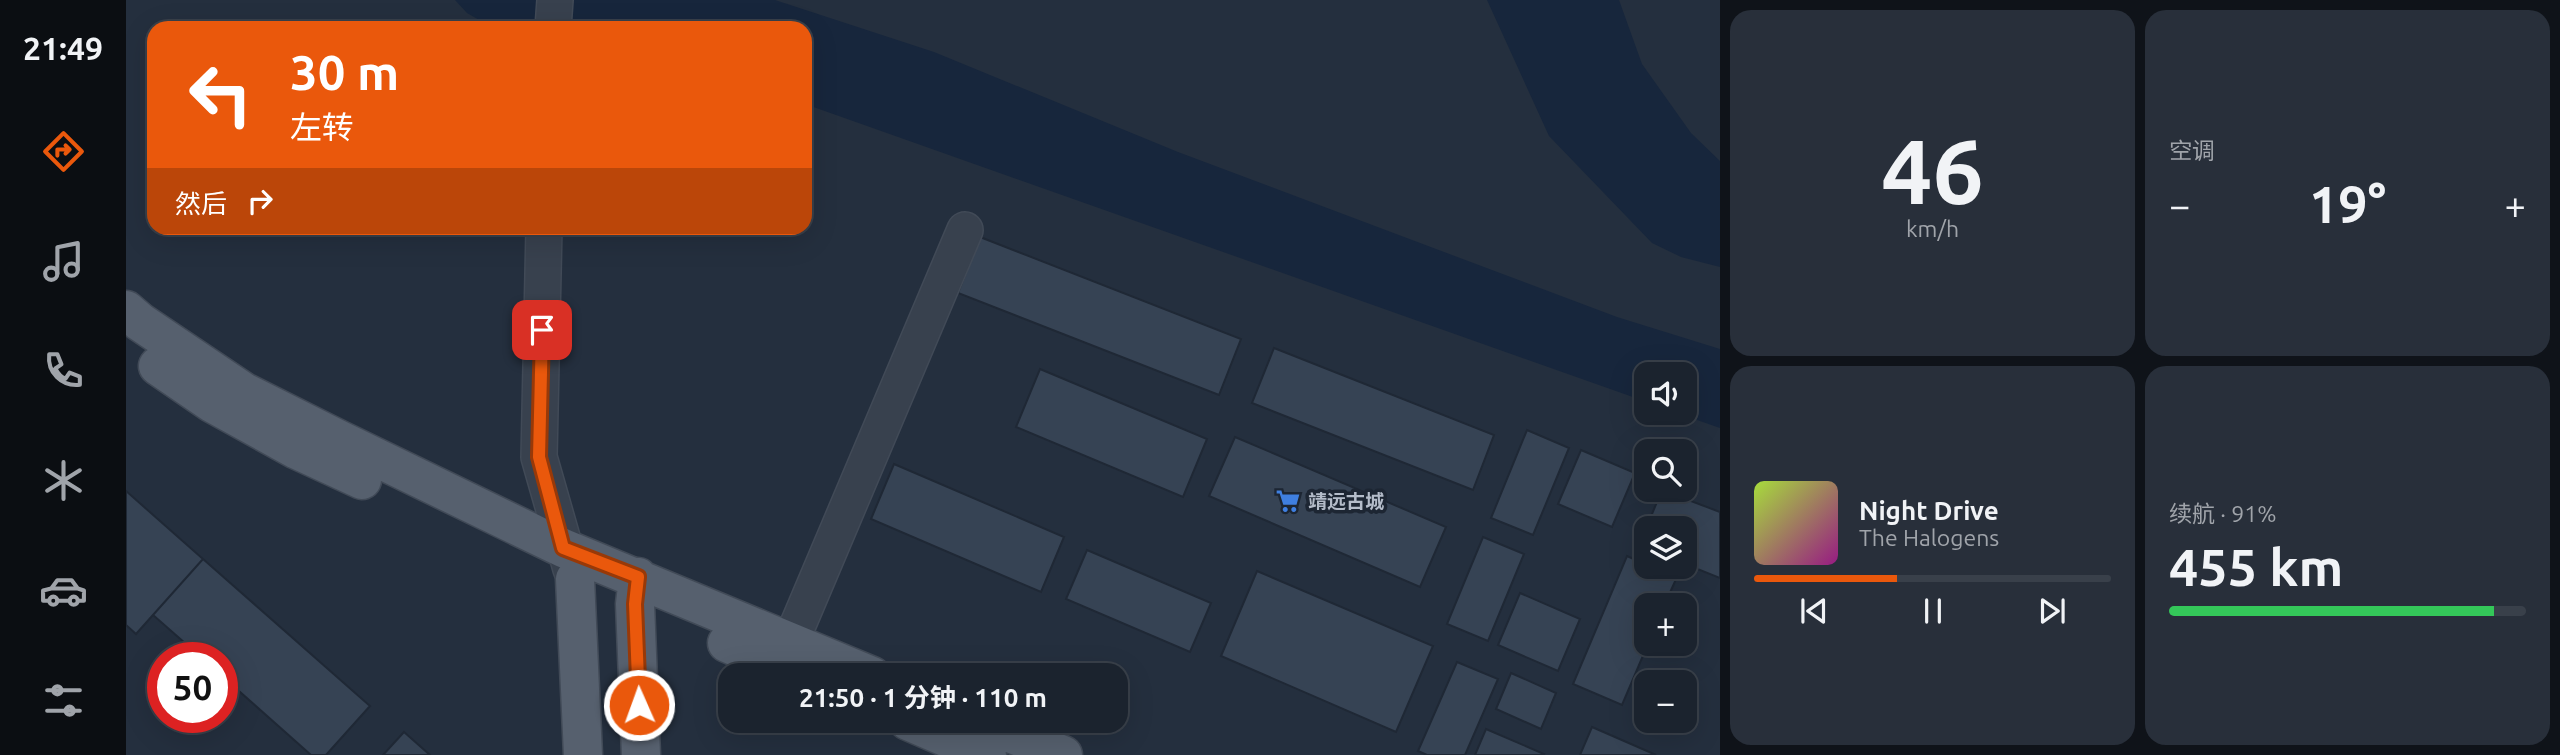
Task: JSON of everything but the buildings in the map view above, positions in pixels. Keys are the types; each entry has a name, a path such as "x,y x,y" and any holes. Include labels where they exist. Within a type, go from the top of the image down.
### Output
{"main road":[{"path":"126,310 139,322 244,392 569,564"},
{"path":"126,344 212,403 297,450 796,658 817,663"},
{"path":"569,564 583,755"},
{"path":"636,591 641,755"},
{"path":"936,733 987,755"},
{"path":"1010,733 1063,755"}],"street":[{"path":"554,21 555,0"},
{"path":"796,658 965,230"},
{"path":"544,235 539,457 569,564"}],"water":[{"path":"455,0 775,0 934,52 1178,152 1617,317 1720,349 1720,428 1697,420 1697,362 1634,362 1634,397 812,106 812,21 481,21 467,13"},
{"path":"1487,0 1619,0 1642,64 1691,133 1720,161 1720,267 1681,257 1652,243 1549,136"}],"place":[{"name":"靖远古城","path":"1288,501"}],"route":[{"path":"542,330 539,457 563,548 638,577 635,604 639,705"}]}
